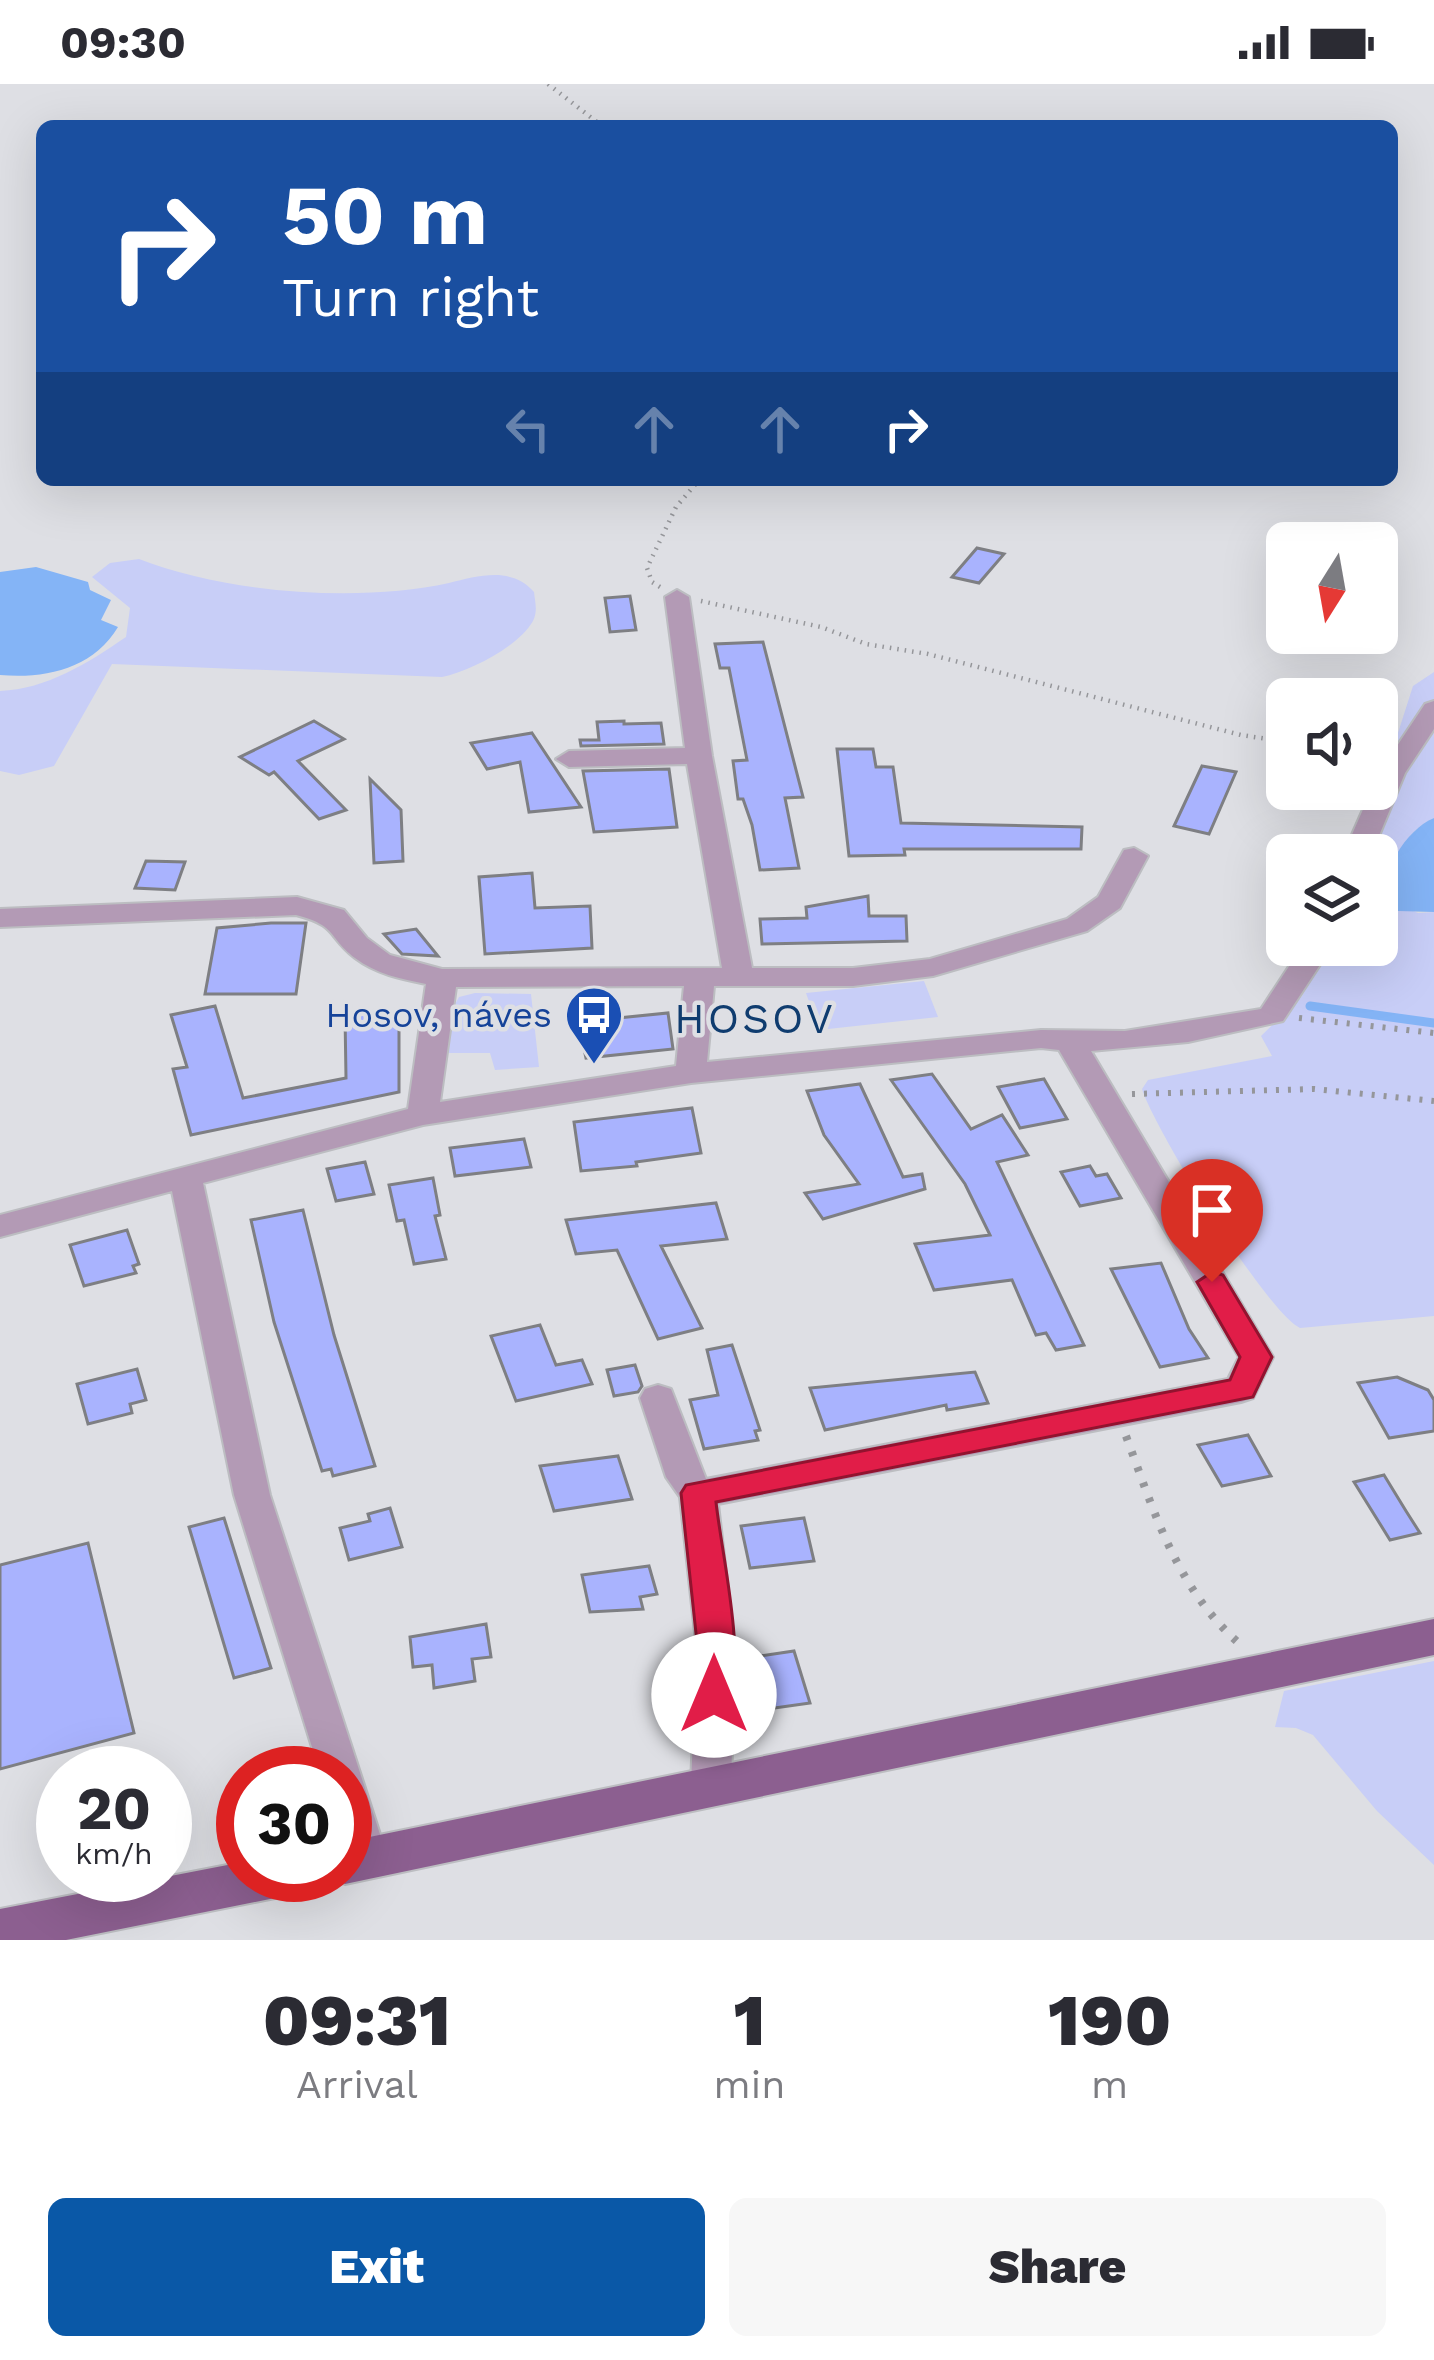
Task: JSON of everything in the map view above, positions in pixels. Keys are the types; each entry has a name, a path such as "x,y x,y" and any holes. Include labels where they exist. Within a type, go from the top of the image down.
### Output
{"main road":[{"path":"372,1858 1434,1636"},
{"path":"0,1931 216,1889"}],"street":[{"path":"677,597 699,756 739,979"},
{"path":"1366,834 1392,772 1434,710"},
{"path":"568,759 699,756"},
{"path":"0,918 297,906 334,916 348,938 392,969 442,978 853,977 933,967 1077,925 1110,902 1134,856"},
{"path":"0,1226 423,1115 691,1073 1041,1039 1071,1044 1231,1026 1272,1015 1304,966"},
{"path":"423,1115 442,978"},
{"path":"691,1073 700,980"},
{"path":"698,1493 1241,1389 1256,1357 1071,1044"},
{"path":"185,1176 252,1495 331,1746"},
{"path":"658,1398 684,1477 698,1493 716,1652 711,1784"}],"path":[{"path":"548,84 594,120"},
{"path":"694,486 676,507 647,568 652,582 677,597 821,627 866,644 928,654 1266,739"},
{"path":"1272,1015 1434,1034"},
{"path":"1101,1095 1315,1089 1434,1101"},
{"path":"1116,1410 1180,1577 1219,1630 1273,1669"}],"shaded area":[{"path":"139,559 251,587 334,593 413,589 505,576 534,592 535,614 526,631 505,649 442,677 112,664 54,766 19,775 0,771 0,691 51,680 126,637 130,608 92,577 110,563"},
{"path":"1434,672 1434,818 1413,832 1398,855 1398,834 1375,834 1386,810 1398,810 1403,775 1398,733 1413,686"},
{"path":"1398,905 1418,913 1434,912 1434,1316 1300,1328 1263,1290 1213,1218 1142,1089 1148,1080 1272,1056 1261,1036 1302,996 1319,966 1398,966"},
{"path":"924,981 938,1017 819,1030 806,993"},
{"path":"531,994 539,1067 495,1070 490,1053 449,1053 450,1013 459,997"},
{"path":"1434,1661 1434,1865 1377,1811 1313,1735 1275,1727 1284,1691"}],"water":[{"path":"36,567 88,582 90,590 111,600 101,620 118,627 82,662 51,673 0,675 0,572"},
{"path":"1434,818 1434,912 1398,911 1398,853"}],"building":[{"path":"977,548 1004,554 979,583 952,577"},
{"path":"630,596 636,630 610,632 605,598"},
{"path":"763,642 803,797 785,798 799,868 760,870 752,825 743,799 738,799 733,761 747,760 729,668 720,668 715,644"},
{"path":"314,721 344,739 298,761 346,810 319,819 274,772 269,775 240,757"},
{"path":"597,722 661,723 664,744 581,746 580,740 599,740"},
{"path":"532,733 581,807 529,812 520,762 487,769 471,743"},
{"path":"837,749 873,749 876,767 893,767 901,823 1082,827 1081,849 904,849 905,855 849,856"},
{"path":"1202,766 1236,772 1209,834 1174,826"},
{"path":"669,769 677,827 594,832 583,771"},
{"path":"370,779 401,810 403,861 374,863"},
{"path":"146,861 185,862 175,890 135,888"},
{"path":"532,873 535,908 590,906 592,948 485,954 479,877"},
{"path":"868,896 869,916 906,916 907,941 762,944 760,919 807,918 806,907"},
{"path":"306,923 296,994 205,994 217,928"},
{"path":"416,929 438,956 402,954 384,934"},
{"path":"215,1006 243,1098 346,1078 345,1015 399,1012 399,1092 191,1135 173,1069 187,1067 171,1015"},
{"path":"668,1013 673,1049 586,1058 578,1022"},
{"path":"932,1074 971,1129 1002,1115 1028,1155 997,1162 1084,1345 1056,1350 1046,1333 1036,1335 1012,1280 934,1290 915,1244 990,1235 965,1184 891,1080"},
{"path":"1044,1079 1067,1119 1020,1128 998,1087"},
{"path":"860,1084 903,1177 922,1174 925,1189 823,1219 805,1193 859,1184 824,1135 807,1091"},
{"path":"692,1108 701,1153 581,1171 574,1122"},
{"path":"524,1139 531,1167 455,1176 450,1148"},
{"path":"365,1162 374,1194 336,1201 327,1169"},
{"path":"1090,1166 1096,1176 1107,1174 1121,1198 1080,1206 1061,1172"},
{"path":"433,1178 440,1215 435,1216 446,1259 414,1264 404,1220 397,1221 389,1185"},
{"path":"716,1203 727,1239 661,1246 702,1328 658,1339 617,1250 576,1254 566,1220"},
{"path":"303,1210 334,1335 375,1466 333,1476 331,1469 322,1471 274,1322 251,1220"},
{"path":"127,1230 139,1264 133,1266 136,1273 84,1286 70,1245"},
{"path":"1161,1263 1189,1329 1208,1358 1160,1367 1111,1269"},
{"path":"540,1325 556,1365 582,1360 592,1384 516,1401 491,1336"},
{"path":"732,1345 760,1430 755,1431 758,1440 704,1449 690,1400 718,1395 707,1350"},
{"path":"635,1365 642,1386 638,1392 614,1396 607,1370"},
{"path":"137,1369 146,1400 130,1404 132,1413 88,1424 77,1384"},
{"path":"975,1372 988,1403 947,1410 946,1405 825,1430 810,1388"},
{"path":"1397,1377 1428,1390 1434,1400 1434,1431 1389,1438 1358,1383"},
{"path":"1248,1435 1271,1476 1222,1486 1198,1445"},
{"path":"618,1456 632,1499 554,1511 540,1466"},
{"path":"1384,1475 1420,1533 1390,1540 1354,1482"},
{"path":"390,1508 402,1547 349,1560 340,1528 370,1521 368,1514"},
{"path":"224,1518 271,1668 234,1678 189,1527"},
{"path":"804,1518 814,1561 750,1568 741,1526"},
{"path":"88,1543 134,1733 86,1746 36,1746 36,1759 0,1769 0,1565"},
{"path":"649,1566 657,1594 640,1597 643,1609 590,1612 582,1575"},
{"path":"486,1624 491,1657 472,1659 475,1681 434,1688 432,1665 413,1667 410,1637"},
{"path":"794,1651 810,1703 761,1710 746,1658"}],"waterway":[{"path":"1310,1006 1434,1023"}],"place":[{"name":"Hosov, náves","path":"594,1066"}],"district":[{"name":"HOSOV","path":"755,1018"}],"route":[{"path":"714,1695 716,1652 698,1493 1241,1389 1256,1357 1212,1282"}]}
